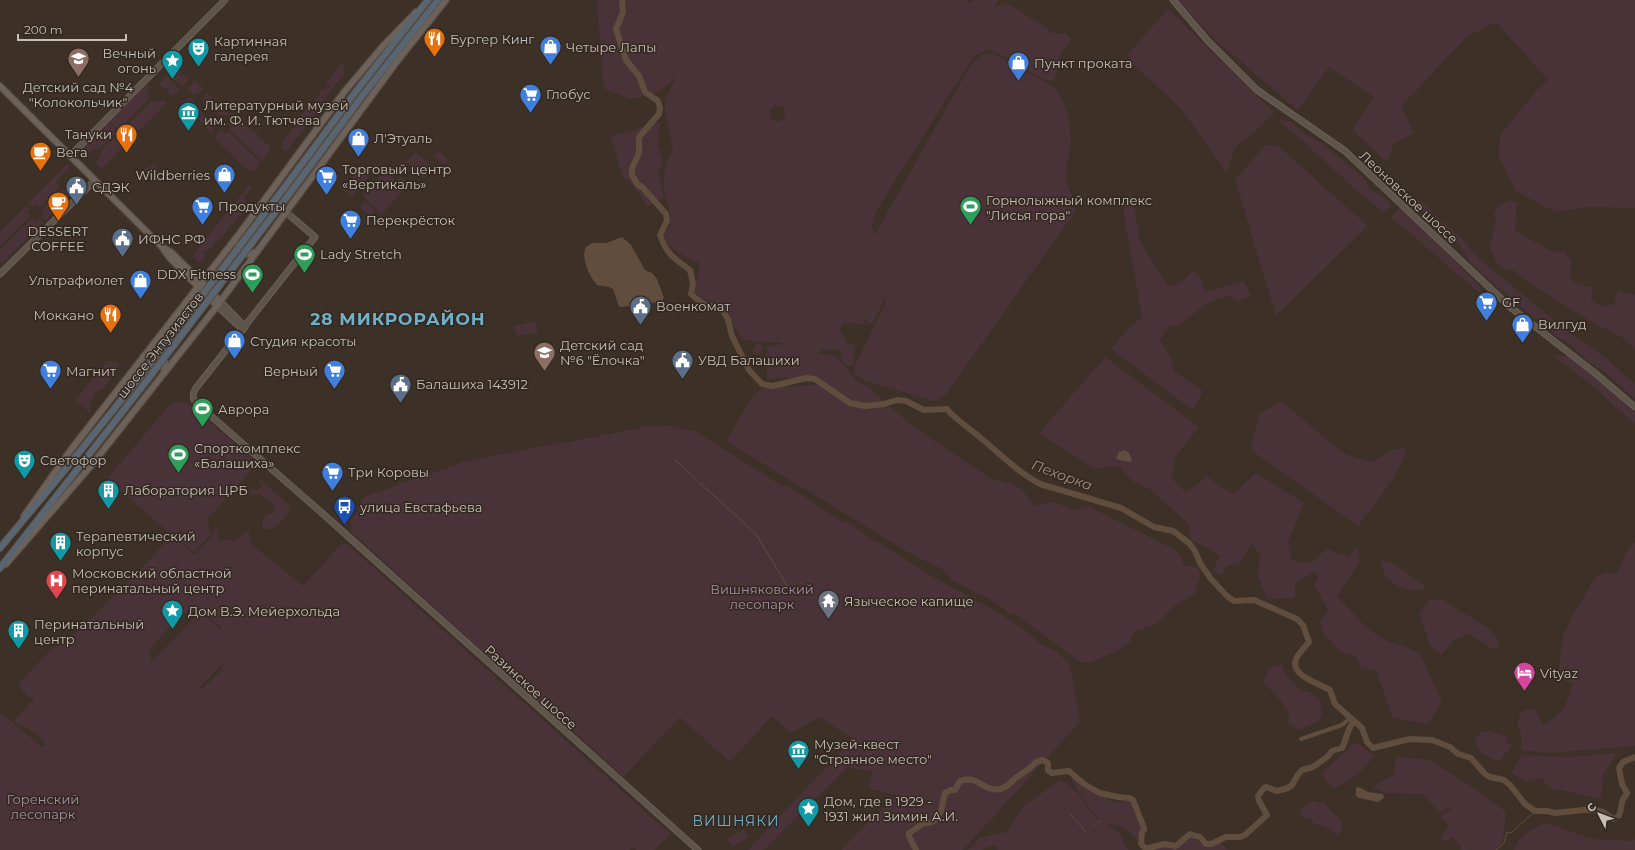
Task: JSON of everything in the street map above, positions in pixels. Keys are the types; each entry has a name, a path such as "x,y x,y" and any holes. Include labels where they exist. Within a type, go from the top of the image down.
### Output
{"highway":[{"name":"шоссе Энтузиастов","path":"0,548 139,378 357,90 428,0"},
{"name":"шоссе Энтузиастов","path":"0,569 145,383 363,95 438,0"}],"main road":[{"path":"70,156 225,0"},
{"path":"9,537 66,457 240,233 345,91 383,46 428,0"},
{"path":"420,23 444,0"},
{"path":"0,569 90,467 219,303 444,0"},
{"name":"Леоновское шоссе","path":"1173,0 1214,46 1257,90 1345,151 1510,307 1526,321 1595,373 1635,407"},
{"path":"0,86 162,247 172,253 200,285 244,328 315,237 287,213"},
{"path":"1,273 94,180"},
{"path":"240,233 237,242 240,250 244,253 251,254 258,251"},
{"name":"Разинское шоссе","path":"244,328 193,393 195,402 351,539 698,850"},
{"path":"144,356 155,354 163,358 165,365 162,374"}],"green space":[{"path":"597,0 966,0 971,3 973,0 998,0 995,7 1007,3 1040,23 1052,33 1066,33 1071,39 1060,55 1055,78 1052,81 1044,80 990,49 974,56 876,211 872,226 874,236 969,68 982,55 990,53 994,54 1052,86 1061,96 1069,120 1071,136 1066,180 1074,203 1075,212 946,394 933,401 866,381 855,375 854,367 885,305 886,295 873,323 868,324 867,320 863,317 866,325 852,323 842,324 840,330 848,345 855,344 853,366 847,366 842,362 841,352 838,350 830,349 818,353 836,356 857,381 866,385 910,424 991,479 1006,482 1021,488 1035,506 1055,502 1073,511 1087,506 1177,551 1185,566 1197,567 1199,570 1200,578 1195,588 1197,592 1173,607 1158,623 1135,631 1130,642 1119,650 1089,663 1080,662 1016,614 1011,614 987,597 982,596 952,580 941,568 916,557 726,441 753,396 762,388 812,385 825,382 817,377 767,379 767,347 783,343 744,340 737,331 722,304 701,298 694,291 699,270 699,263 675,250 667,242 663,235 671,224 671,216 666,200 664,178 669,157 673,150 665,112 665,100 676,77 658,92 631,99 604,89","holes":["775,105 782,106 786,114 782,120 776,122 770,117 770,109"]},
{"path":"1178,0 1635,0 1635,208 1589,207 1555,212 1516,191 1499,157 1500,135 1536,91 1548,80 1496,22 1467,37 1401,106 1414,133 1393,145 1387,162 1352,130 1374,97 1329,67 1298,110 1218,42 1180,4"},
{"path":"1168,9 1274,112 1260,127 1234,148 1227,173 1182,110 1131,62 1128,54"},
{"path":"257,51 265,58 261,63 252,55"},
{"path":"341,63 344,66 344,76 337,82 320,104 317,103 317,112 286,151 282,148 283,141 295,125 299,124 300,118 309,106 314,103 321,90 331,86 325,84"},
{"path":"174,68 177,68 182,73 180,77 183,74 189,80 182,87 168,74"},
{"path":"166,76 180,90 173,97 166,91 169,88 168,87 165,90 160,85 160,82"},
{"path":"195,81 204,90 193,95 187,89"},
{"path":"147,84 150,86 147,91 149,99 121,127 116,128 109,121"},
{"path":"208,93 211,96 212,108 202,99"},
{"path":"191,97 195,101 188,110 179,102"},
{"path":"212,97 231,115 219,115 213,110"},
{"path":"163,100 167,103 129,141 123,134 123,129 151,101 159,102"},
{"path":"196,106 205,115 193,115 190,112"},
{"path":"235,115 269,146 270,150 262,161 229,130 232,127 228,123"},
{"path":"195,116 207,116 212,122 213,134"},
{"path":"1280,120 1290,121 1307,136 1321,142 1366,181 1370,190 1378,193 1390,203 1391,207 1383,212 1280,122"},
{"path":"109,122 115,129 115,134 99,149 93,150 88,155 81,149"},
{"path":"660,122 657,146 663,159 658,174 663,192 663,198 647,207 639,193 623,176 611,136"},
{"path":"221,130 225,134 228,131 260,162 254,171 249,172 214,138"},
{"path":"122,135 128,142 102,169 95,163 99,158 101,151 111,141"},
{"path":"1265,145 1278,146 1368,226 1276,316 1235,180"},
{"path":"438,150 449,160 444,165 433,156"},
{"path":"416,152 433,167 424,178 406,162"},
{"path":"67,164 70,168 56,182 60,187 39,208 35,204 32,207 28,203"},
{"path":"156,164 160,179 157,182 144,169"},
{"path":"362,166 371,174 352,197 342,189"},
{"path":"385,171 404,189 382,214 362,196"},
{"path":"401,176 409,183 405,188 397,180"},
{"path":"81,179 84,182 45,221 41,217 45,213 41,210 62,189 66,193"},
{"path":"249,185 252,188 244,198 247,207 218,241 214,243 213,247 203,252 204,259 200,263 192,256"},
{"path":"1129,194 1133,199 1140,242 1168,286 1180,284 1193,270 1199,275 1205,292 1244,281 1251,296 1237,301 1229,295 1209,302 1179,325 1169,327 1160,340 1170,356 1174,371 1203,391 1193,410 1111,349 1128,329 1142,317 1124,216 1124,205"},
{"path":"1509,200 1517,203 1515,231 1552,251 1565,252 1572,263 1570,275 1575,283 1593,288 1591,301 1603,307 1614,304 1618,291 1635,295 1635,349 1622,337 1590,321 1525,280 1515,271 1504,268 1496,262 1490,246 1496,222 1494,214 1498,207"},
{"path":"1413,201 1422,201 1440,220 1467,243 1479,259 1565,329 1600,353 1635,384 1635,399 1605,372 1589,362 1568,342 1560,339 1488,279 1470,262 1463,249 1415,205"},
{"path":"364,202 374,209 374,213 372,215 369,216 361,209 360,206"},
{"path":"27,205 30,209 27,212 31,216 0,246 0,231"},
{"path":"1401,206 1479,285 1482,295 1391,217"},
{"path":"33,218 36,221 40,218 44,222 2,263 0,261 0,250"},
{"path":"536,322 538,332 517,336 514,326"},
{"path":"758,343 763,347 759,355 753,354 753,348"},
{"path":"1557,355 1568,356 1603,384 1635,413 1635,424 1589,383 1555,357"},
{"path":"1105,357 1199,427 1175,457 1172,479 1186,493 1207,476 1222,488 1234,494 1256,473 1304,503 1288,542 1292,559 1303,563 1311,562 1326,549 1349,557 1358,546 1359,563 1337,596 1371,631 1388,641 1418,653 1421,657 1442,699 1437,710 1427,724 1393,718 1376,671 1361,667 1356,656 1342,653 1324,634 1320,621 1329,611 1314,585 1318,578 1315,571 1295,584 1295,598 1267,599 1258,577 1260,554 1251,544 1238,565 1227,566 1220,576 1213,570 1220,556 1207,547 1192,541 1188,524 1150,489 1132,481 1119,466 1095,469 1039,433"},
{"path":"107,361 115,361 120,365 104,388 94,393 89,407 91,412 89,412 75,400"},
{"path":"1281,401 1343,453 1371,463 1392,450 1404,448 1406,453 1394,478 1358,526 1251,450 1259,414"},
{"name":"Горенский лесопарк","path":"171,403 187,403 258,463 208,518 210,535 195,552 177,539 195,555 212,536 216,527 218,541 230,540 234,542 249,529 251,544 303,586 340,545 347,544 670,834 655,850 637,850 633,847 630,850 0,850 0,712 42,747 45,744 42,739 31,730 14,721 35,698 28,697 19,686 20,683 39,661 53,648 71,637 110,600 172,535 107,479","holes":["191,608 198,608 221,627 222,631 201,611 151,662 150,649 174,622","223,663 222,670 202,689 199,688"]},
{"name":"Вишняковский лесопарк","path":"665,425 695,431 782,486 787,485 839,520 853,525 871,540 878,542 926,573 1001,614 1023,629 1042,645 1056,651 1070,665 1080,722 963,850 841,850 896,795 869,789 872,772 848,767 764,850 748,850 853,739 819,717 791,733 772,716 730,762 680,717 623,777 548,707 546,709 350,531 352,528 350,521 358,511 358,506 364,497 463,462 649,426 660,427"},
{"path":"261,478 263,482 290,506 286,516 280,523 270,530 263,528 262,521 267,514 275,512 274,506 260,494 248,495 252,488 256,491 263,486 259,481"},
{"path":"1635,542 1635,746 1550,753 1522,750 1521,733 1518,727 1518,722 1522,712 1528,709 1535,709 1544,726 1564,708 1573,684 1561,678 1559,665 1563,636 1576,609 1595,578 1605,572 1617,573 1626,552"},
{"path":"1380,559 1396,565 1427,588 1422,590 1411,590 1390,581 1385,575"},
{"path":"1431,599 1443,600 1488,628 1500,643 1495,650 1468,634 1455,639 1441,655 1431,647 1419,613"},
{"path":"1282,664 1286,676 1302,691 1312,693 1320,700 1322,714 1318,722 1298,730 1288,722 1289,712 1283,706 1283,703 1263,682 1269,668"},
{"path":"1490,731 1507,737 1506,742 1512,745 1499,762 1481,753 1475,740 1481,732"},
{"path":"1356,742 1374,756 1356,775 1334,788 1326,781 1323,772"},
{"path":"1617,753 1603,775 1601,799 1551,788 1540,778 1526,781 1511,773 1522,755 1568,757"},
{"path":"1396,757 1429,760 1471,786 1506,812 1503,840 1497,850 1471,850 1470,846 1470,850 1461,850 1461,845 1451,837 1446,842 1440,838 1450,825 1441,818 1446,812 1452,810 1449,808 1439,812 1423,794 1384,793 1372,787 1394,775"},
{"path":"1076,777 1112,802 1131,801 1142,827 1137,840 1126,829 1120,826 1105,823 1094,812 1077,790 1071,778"},
{"path":"1061,780 1077,792 1090,811 1120,834 1129,850 998,850 995,845 981,850 968,850 980,838 1006,832 1026,804"},
{"path":"1314,801 1325,803 1330,811 1343,821 1339,835 1326,827 1315,824 1309,818 1303,818 1300,812 1301,810 1306,805"},
{"path":"1546,823 1592,839 1632,841 1635,839 1635,850 1514,850 1519,840 1523,836 1536,827"},
{"path":"744,829 749,837 732,847 727,839"},
{"path":"1193,837 1200,843 1222,843 1227,850 1149,850 1165,843 1172,849 1178,847"}],"shaded area":[{"path":"622,237 631,245 645,270 652,273 657,279 664,298 661,302 620,307 613,289 597,285 591,277 584,256 586,247 592,243 606,243"},
{"path":"1124,450 1128,452 1132,459 1130,462 1116,458 1119,452"},
{"path":"1356,787 1368,792 1383,794 1384,798 1378,802 1359,798 1356,796"}],"waterway":[{"name":"Пехорка","path":"622,0 623,12 616,29 626,60 639,76 645,92 658,101 660,108 659,114 639,137 639,153 632,168 632,175 638,185 642,187 666,214 667,221 660,235 668,252 690,270 693,284 691,294 703,303 710,306 718,306 723,311 728,319 732,336 749,370 762,384 773,386 806,378 815,379 850,403 865,406 884,404 897,400 906,401 924,410 947,409 1015,467 1040,484 1121,508 1154,527 1173,531 1189,543 1211,579 1227,596 1234,601 1254,600 1297,619 1303,625 1309,642 1297,657 1295,663 1296,669 1306,678 1330,690 1335,704 1362,728 1367,742 1373,748 1410,739 1432,740 1450,747 1458,754 1471,758 1485,774 1490,777 1504,780 1510,785 1525,804 1535,811 1555,813 1596,810 1603,812 1613,819 1618,817 1623,799 1627,793 1622,784 1619,768 1623,762 1635,757"},
{"path":"675,460 697,480"},
{"path":"700,483 756,534 791,592"},
{"path":"1301,739 1342,725 1350,718"},
{"path":"916,850 909,833 921,825 932,822 936,819 942,809 945,793 955,790 960,781 969,779 991,789 1001,789 1029,769 1036,762 1043,760 1048,763 1048,770 1052,773 1069,771 1084,784 1100,793 1133,800 1144,828 1142,832 1141,844 1146,849 1164,844 1176,846 1190,834 1200,837 1206,844 1211,844 1226,837 1240,837 1245,835 1267,815 1259,801 1258,796 1264,788 1266,787 1277,791 1288,788 1292,785 1302,770 1313,767 1327,757 1332,751 1342,748 1350,727 1354,721"},
{"path":"1496,850 1504,843 1507,832 1511,833 1535,811"},
{"path":"1070,814 1087,833"}],"place":[{"name":"Бургер Кинг","path":"434,58"},
{"name":"Четыре Лапы","path":"550,66"},
{"name":"Картинная галерея","path":"199,68"},
{"name":"Детский сад №4 \"Колокольчик\"","path":"78,78"},
{"name":"Вечный огонь","path":"172,80"},
{"name":"Пункт проката","path":"1018,82"},
{"name":"Глобус","path":"531,114"},
{"name":"Литературный музей им. Ф. И. Тютчева","path":"189,132"},
{"name":"Тануки","path":"127,154"},
{"name":"Л'Этуаль","path":"359,158"},
{"name":"Вега","path":"41,172"},
{"name":"Wildberries","path":"225,194"},
{"name":"Торговый центр «Вертикаль»","path":"326,196"},
{"name":"СДЭК","path":"77,206"},
{"name":"DESSERT COFFEE","path":"58,222"},
{"name":"Продукты","path":"202,226"},
{"name":"Горнолыжный комплекс \"Лисья гора\"","path":"971,226"},
{"name":"Перекрёсток","path":"350,240"},
{"name":"ИФНС РФ","path":"122,258"},
{"name":"Lady Stretch","path":"304,274"},
{"name":"DDX Fitness","path":"252,294"},
{"name":"Ультрафиолет","path":"140,300"},
{"name":"GF","path":"1486,322"},
{"name":"Военкомат","path":"641,326"},
{"name":"Моккано","path":"110,334"},
{"name":"Вилгуд","path":"1523,344"},
{"name":"Студия красоты","path":"235,360"},
{"name":"Детский сад №6 \"Ёлочка\"","path":"544,372"},
{"name":"УВД Балашихи","path":"683,380"},
{"name":"Магнит","path":"50,390"},
{"name":"Верный","path":"334,390"},
{"name":"Балашиха 143912","path":"401,404"},
{"name":"Аврора","path":"203,428"},
{"name":"Спорткомплекс «Балашиха»","path":"179,474"},
{"name":"Светофор","path":"25,480"},
{"name":"Три Коровы","path":"332,492"},
{"name":"Лаборатория ЦРБ","path":"108,510"},
{"name":"улица Евстафьева","path":"345,526"},
{"name":"Терапевтический корпус","path":"61,562"},
{"name":"Московский областной перинатальный центр","path":"56,600"},
{"name":"Языческое капище","path":"829,620"},
{"name":"Дом В.Э. Мейерхольда","path":"173,630"},
{"name":"Перинатальный центр","path":"18,650"},
{"name":"Vityaz","path":"1524,692"},
{"name":"Музей-квест \"Странное место\"","path":"799,770"},
{"name":"Дом, где в 1929 - 1931 жил Зимин А.И.","path":"809,828"}],"district":[{"name":"28 МИКРОРАЙОН","path":"398,319"},
{"name":"ВИШНЯКИ","path":"736,821"}]}
